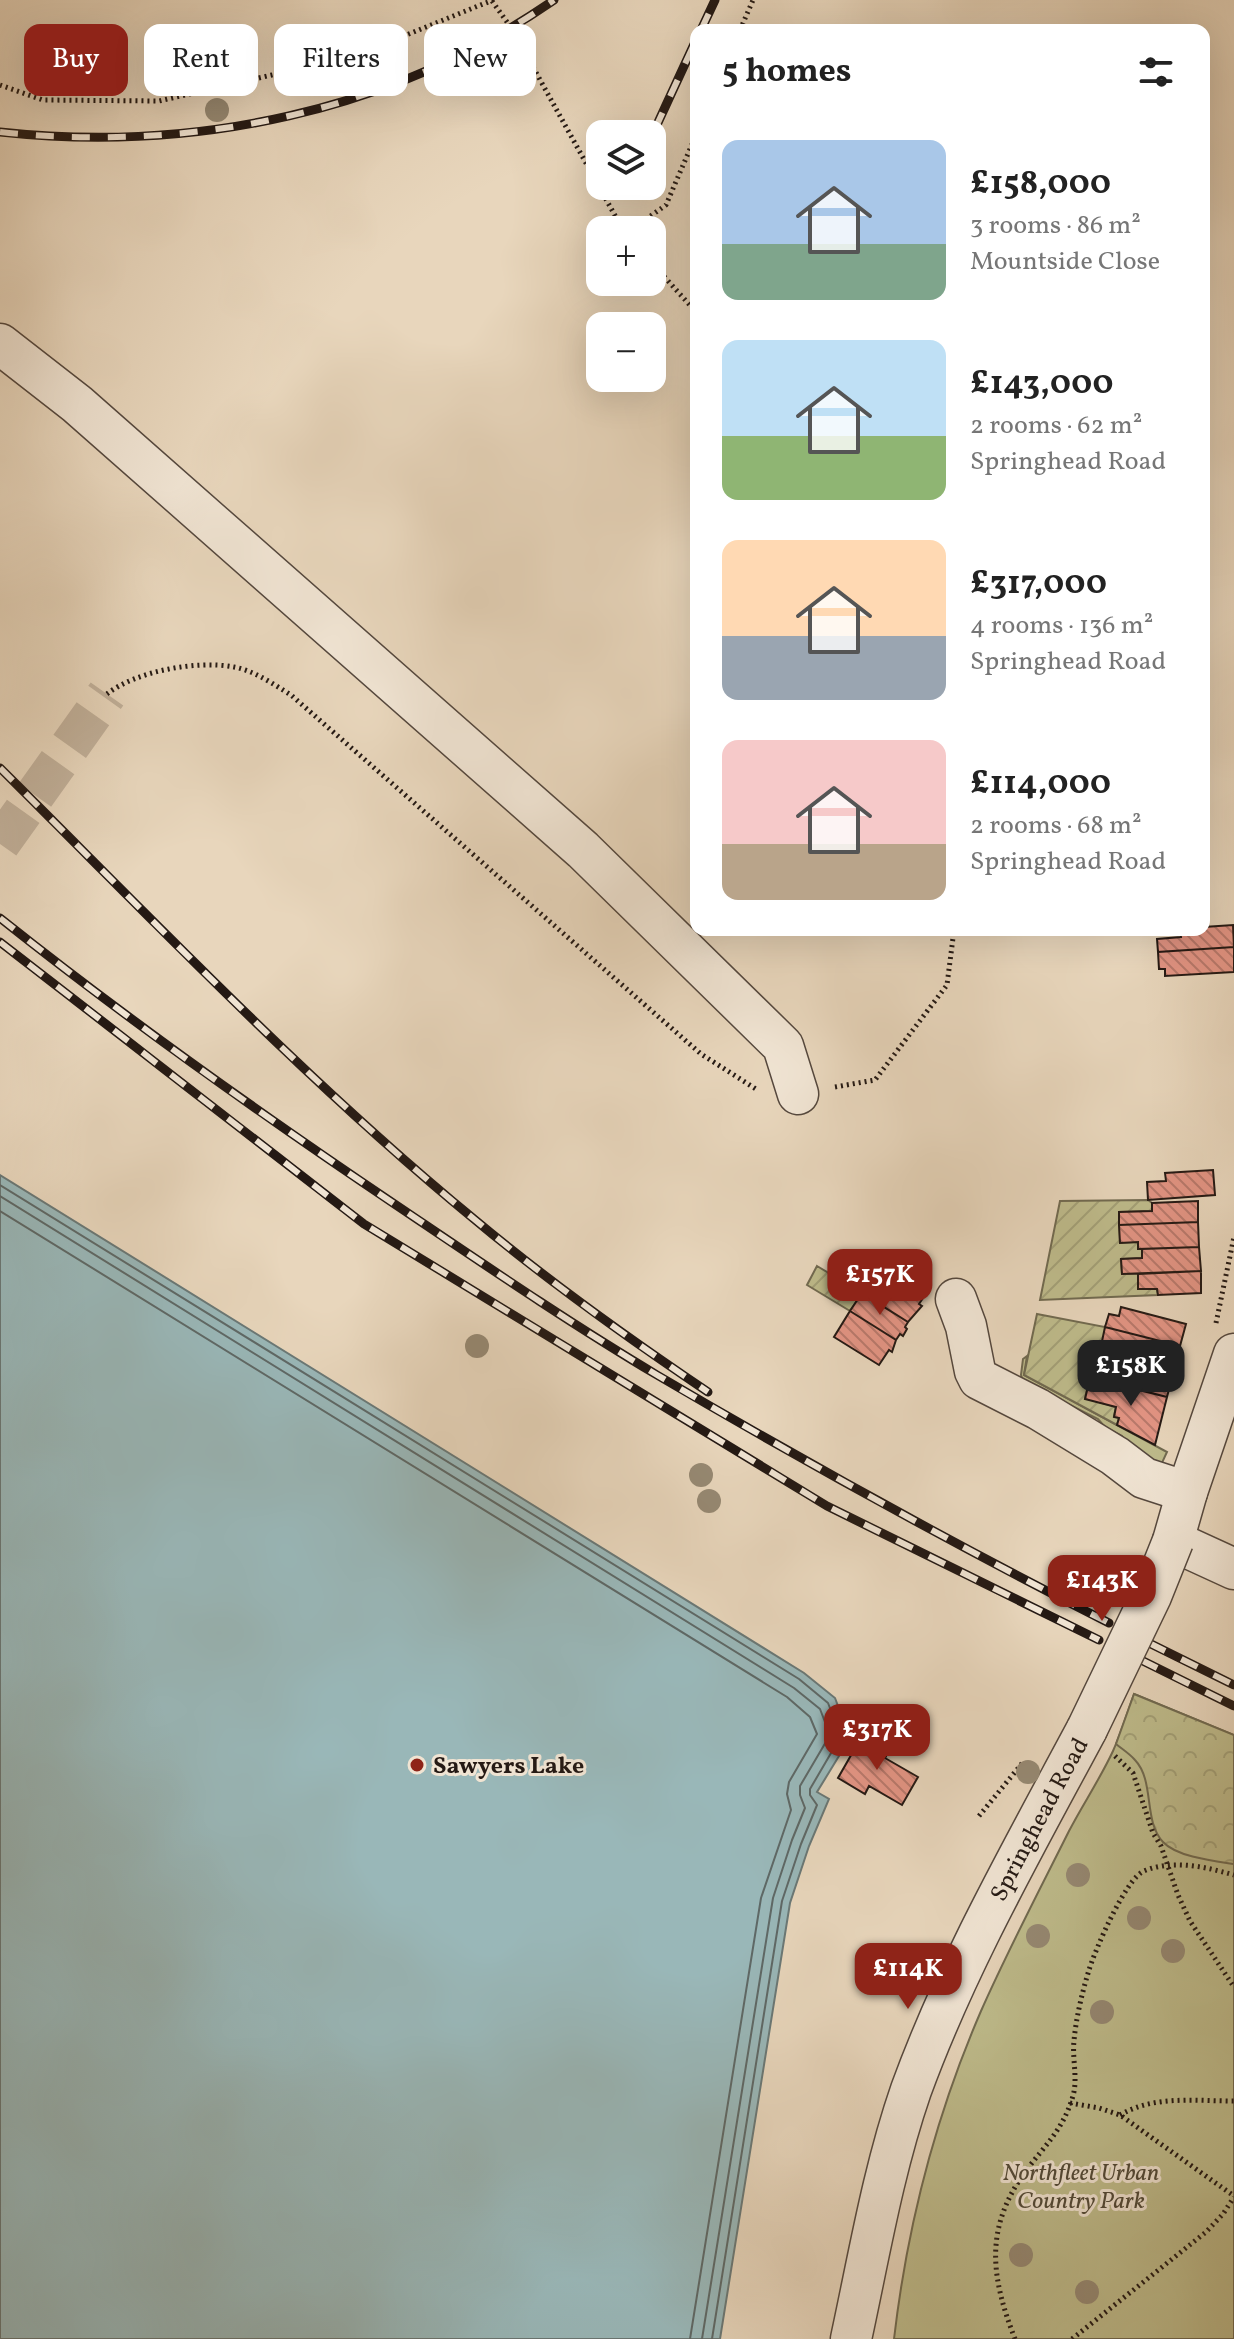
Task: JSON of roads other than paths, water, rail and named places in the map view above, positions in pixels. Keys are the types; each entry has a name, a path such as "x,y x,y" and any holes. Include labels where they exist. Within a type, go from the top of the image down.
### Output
{"street":[{"path":"0,344 77,404 583,850 783,1046 798,1094"},
{"path":"956,1299 979,1379 1038,1409 1115,1456 1144,1478 1187,1492"},
{"name":"Springhead Road","path":"851,2339 891,2161 911,2092 941,2014 990,1910 1100,1741 1173,1541 1234,1354"},
{"path":"1173,1541 1234,1569"}],"water":[{"name":"Sawyers Lake","path":"0,1175 804,1673 835,1698 850,1738 817,1792 829,1799 790,1903 720,2339 0,2339"}],"tunnel":[{"path":"0,844 107,694"}],"railway":[{"path":"0,132 73,137 146,136 218,129 289,116 359,97 426,71 492,39 554,0"},
{"path":"704,24 715,0"},
{"path":"659,120 690,53"},
{"path":"0,768 291,1056 412,1166 559,1287 708,1392"},
{"path":"0,918 245,1101 591,1334 825,1471 1109,1623"},
{"path":"0,942 364,1224 827,1506 1099,1640"},
{"path":"1149,1643 1234,1685"},
{"path":"1141,1660 1234,1706"}],"place":[{"name":"Sawyers Lake","path":"417,1765"}],"park label":[{"name":"Northfleet Urban Country Park","path":"1081,2186"}]}
